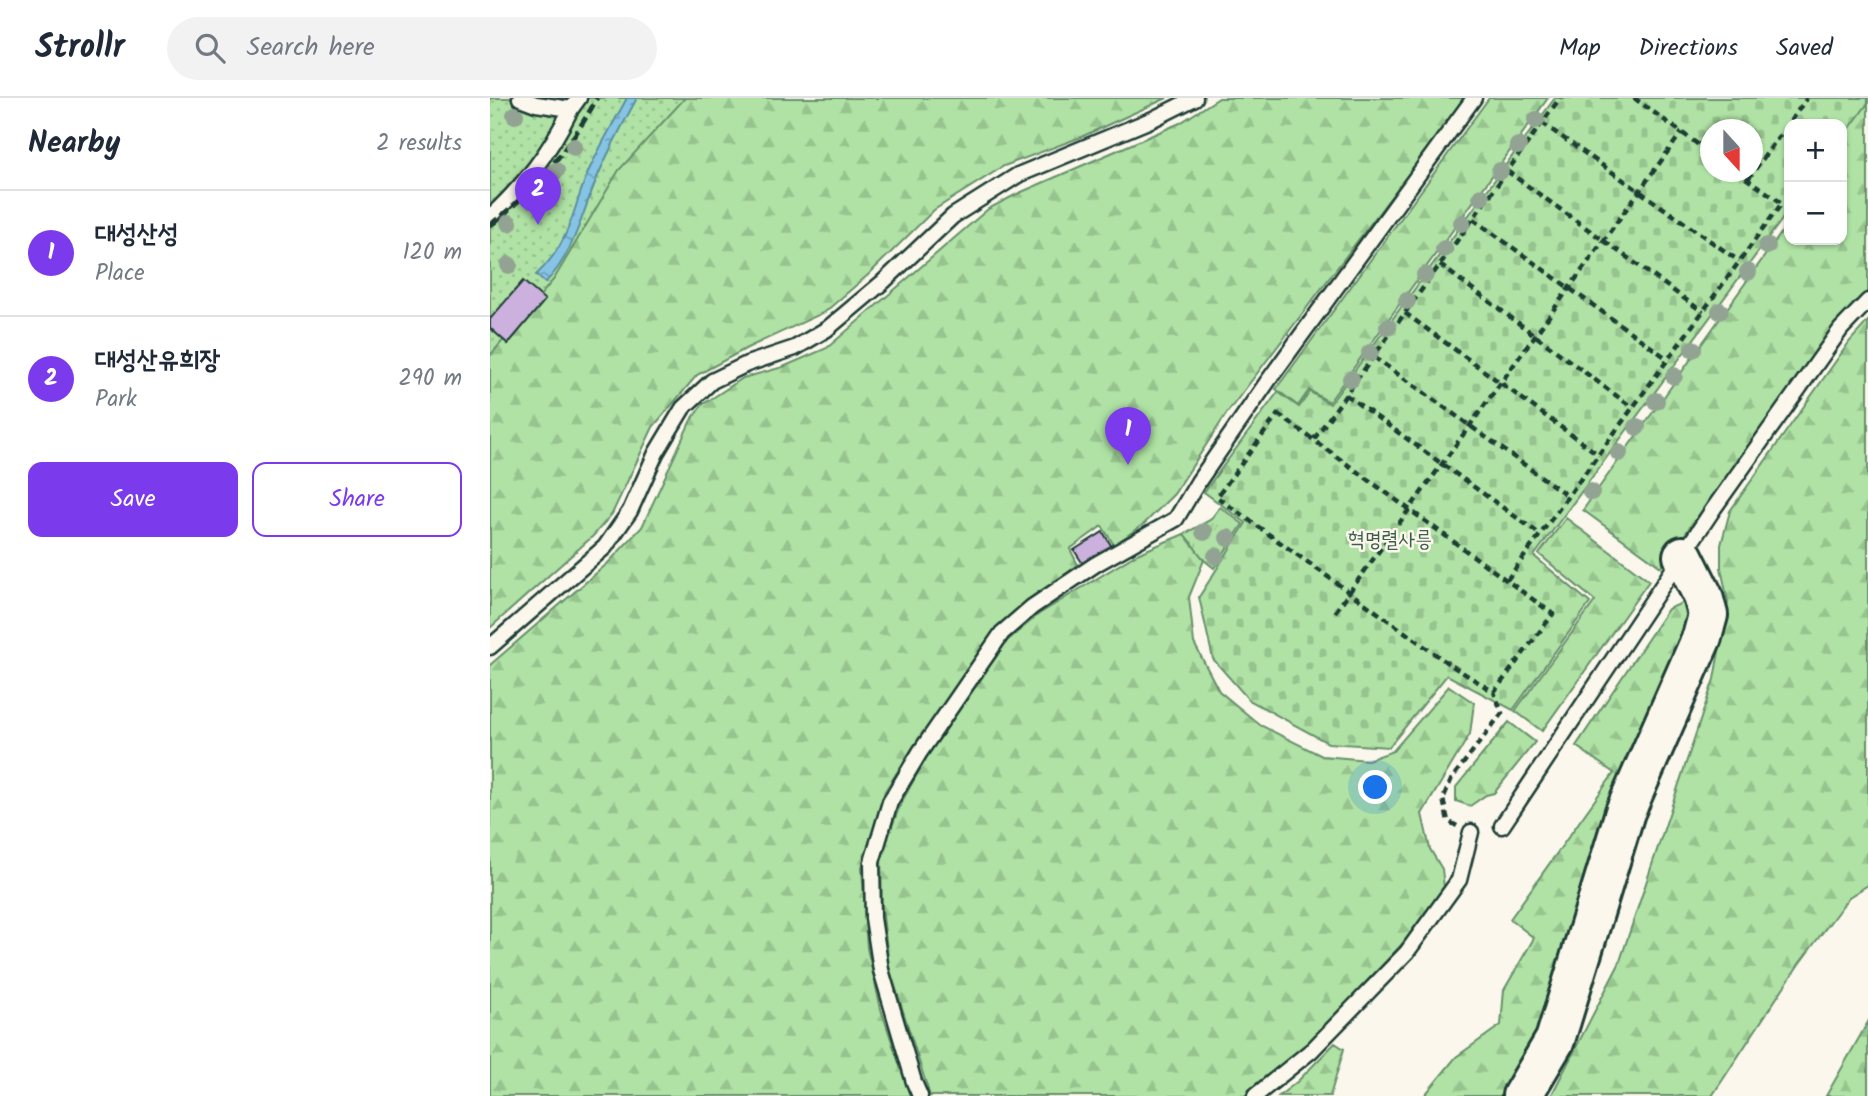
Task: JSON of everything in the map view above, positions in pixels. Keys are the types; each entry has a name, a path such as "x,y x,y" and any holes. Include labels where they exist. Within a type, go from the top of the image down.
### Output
{"street":[{"path":"1522,1096 1555,1040 1625,812 1702,637 1708,614 1703,596 1683,556"}],"lane":[{"path":"490,216 531,175 554,143 575,104 536,104 520,98"},
{"path":"490,647 605,547 630,511 656,453 683,408 712,381 747,364 795,348 827,329 883,282 953,216 1018,175 1153,119 1195,98"},
{"path":"920,1096 881,971 873,918 872,862 890,802 920,752 1002,633 1032,607 1086,571 1176,519 1198,482 1268,381 1474,98"},
{"path":"1502,826 1683,556 1840,330 1868,302"},
{"path":"1255,1096 1312,1050 1406,952 1459,880 1471,832"}],"path":[{"path":"1314,439 1560,98"},
{"path":"1634,98 1700,146"},
{"path":"1763,158 1807,98"},
{"path":"1542,123 1739,261"},
{"path":"1335,612 1682,132"},
{"path":"1507,171 1703,312"},
{"path":"1507,580 1782,203 1752,182"},
{"path":"1473,219 1668,359"},
{"path":"1440,265 1633,408"},
{"path":"1405,313 1599,455"},
{"path":"1374,357 1568,496"},
{"path":"1346,395 1541,535"},
{"path":"1471,832 1448,821 1443,799 1452,778 1502,713 1494,692 1449,664 1217,497 1278,414 1553,614 1494,692"}],"green space":[{"path":"490,98 685,98 619,170 554,279 490,356"},
{"path":"651,98 1167,98 1081,137 1004,166 934,210 868,275 825,312 747,348 697,375 653,427 612,514 593,536 490,628 490,352"},
{"path":"1219,98 1466,98 1227,413 1174,494 1145,523 1114,545 1102,526 1070,549 1078,565 1023,606 994,635 885,791 862,867 867,948 881,1009 910,1096 490,1096 490,665 608,563 642,527 690,422 702,405 743,378 783,367 827,348 988,209 1180,123"},
{"path":"1489,98 1548,98 1329,402 1309,390 1298,406 1276,389"},
{"name":"혁명렬사릉","path":"1555,98 1868,98 1868,103 1847,132 1847,119 1784,119 1784,217 1534,556 1590,603 1513,710 1447,675 1389,747 1328,743 1249,700 1213,659 1199,597 1246,523 1204,492 1278,392 1299,407 1310,392 1330,404"},
{"path":"1868,98 1868,292 1839,322 1661,567 1583,510 1784,229 1784,245 1847,245 1847,127"},
{"path":"1868,321 1868,885 1849,897 1799,964 1712,1096 1551,1096 1619,964 1714,679 1728,602 1721,568 1721,545 1730,511 1850,341"},
{"path":"1220,507 1243,524 1214,568 1204,560 1184,534 1210,520"},
{"path":"1566,518 1649,581 1542,731 1515,711 1595,601 1539,554"},
{"path":"1184,534 1204,560 1189,597 1194,643 1219,691 1260,725 1322,756 1368,760 1393,751 1449,686 1474,703 1470,734 1422,814 1430,849 1442,869 1444,887 1403,943 1297,1056 1245,1096 930,1096 889,967 882,907 881,855 901,803 926,758 1007,641 1039,614 1137,554"},
{"path":"1682,603 1695,608 1550,1027 1511,1096 1424,1096 1456,1057 1501,1025 1504,990 1534,938 1510,919 1614,773 1576,746 1668,609"},
{"path":"1509,722 1535,742 1494,793 1470,806 1456,801 1456,787"},
{"path":"1868,1022 1868,1096 1826,1096"},
{"path":"1335,1043 1344,1049 1330,1096 1279,1096 1298,1081"}],"water":[{"path":"627,98 637,98 600,171 571,244 556,271 545,283 536,275 564,238 589,170"}],"building":[{"path":"523,281 545,300 508,344 490,328 490,319"},
{"path":"1103,532 1112,547 1083,564 1074,550"}],"railway":[{"path":"490,225 522,198 550,167 576,134 597,98"}],"place":[{"name":"대성산유희장","path":"538,225"},
{"name":"대성산성","path":"1128,465"}]}
